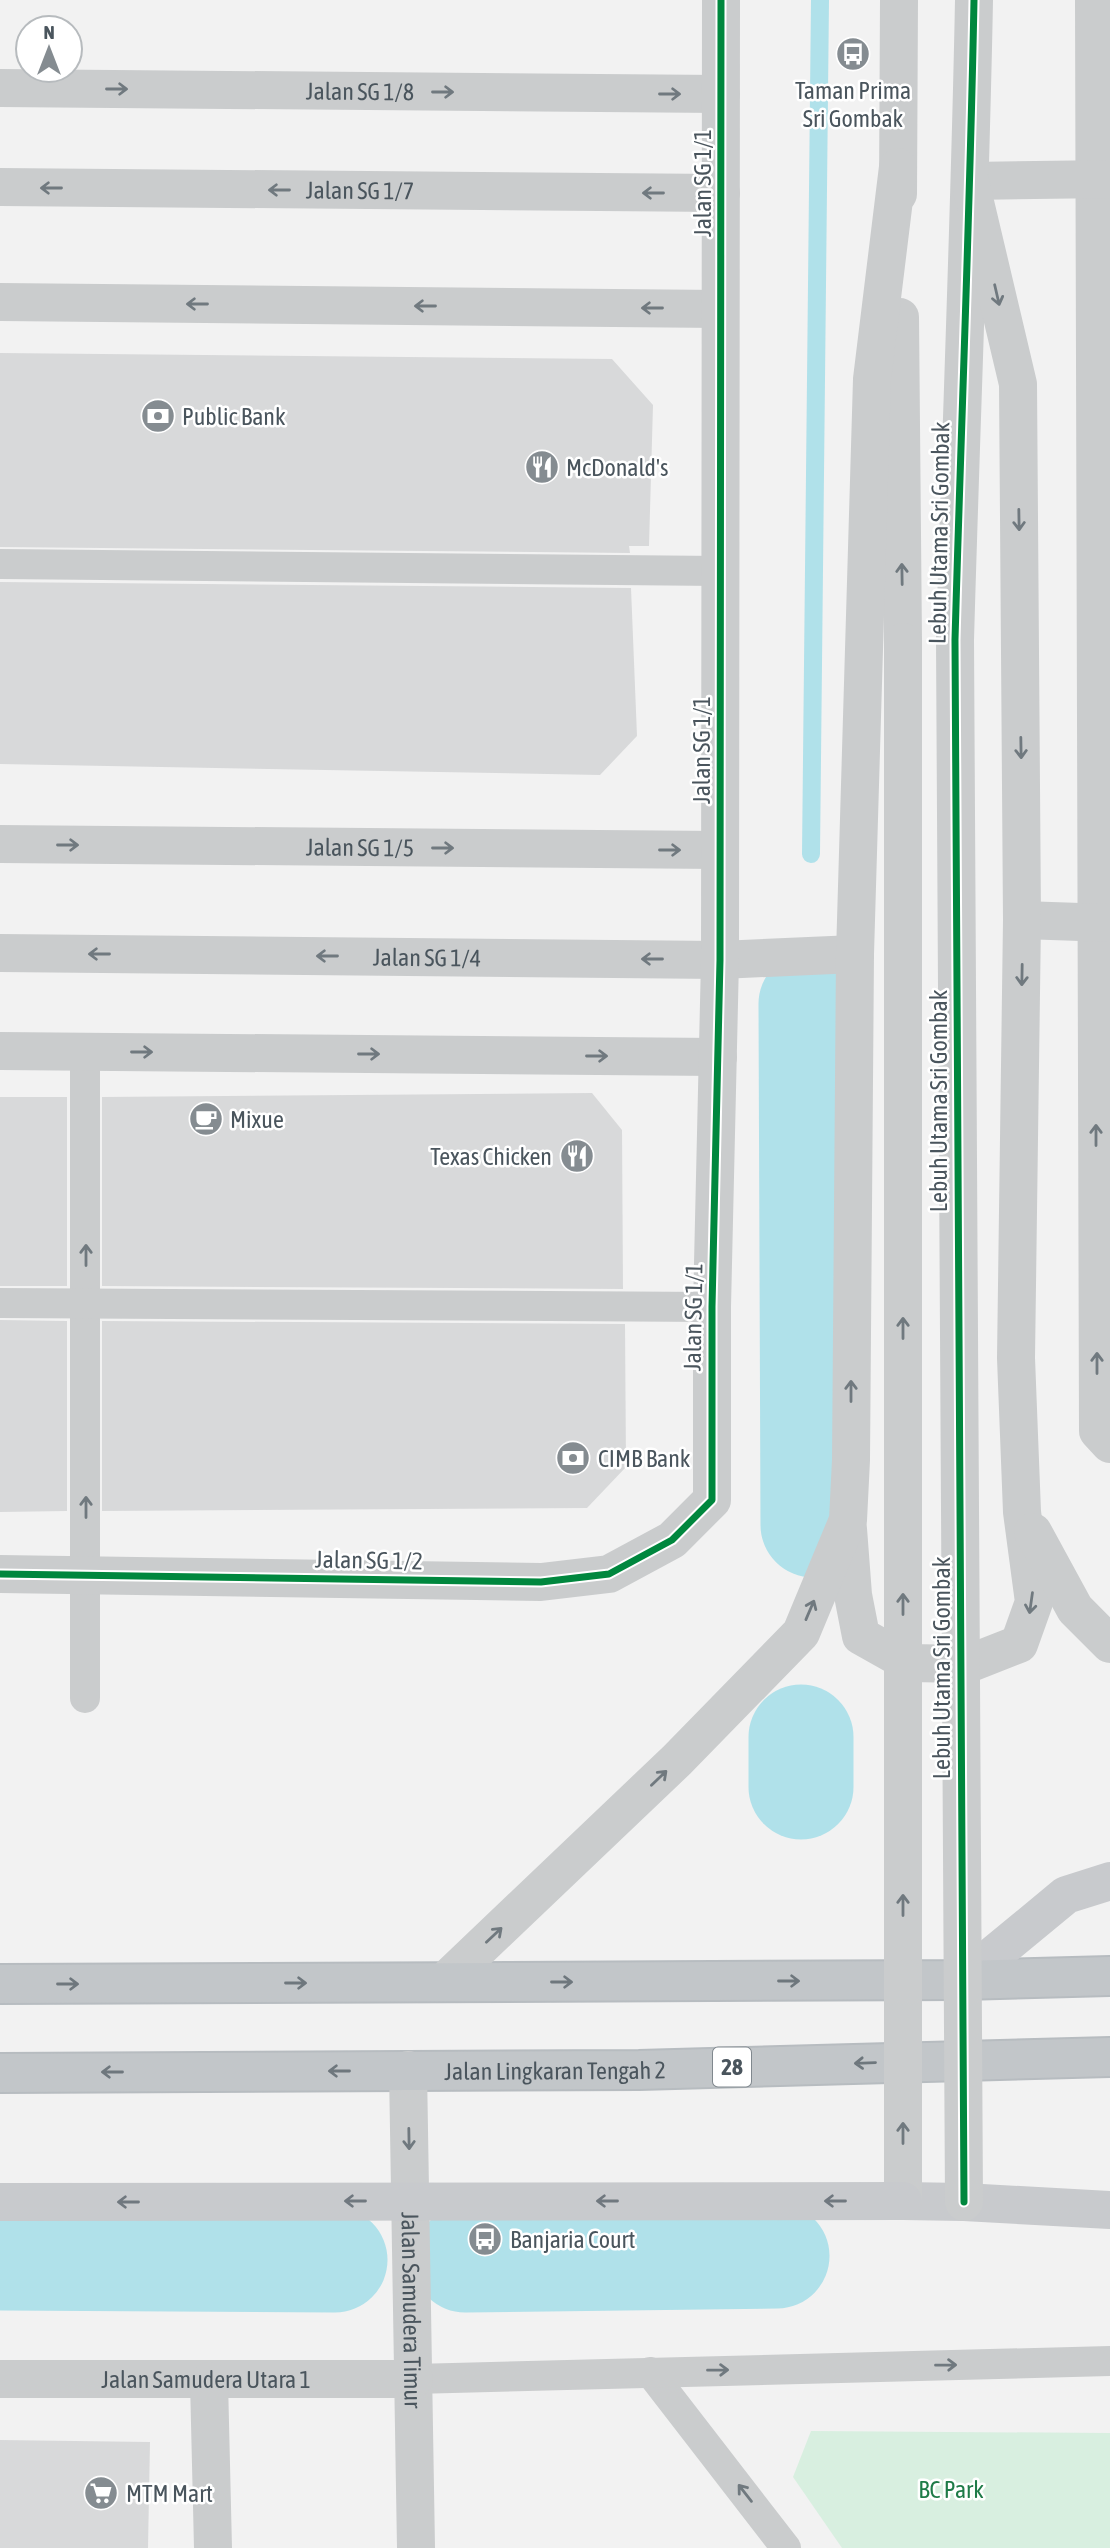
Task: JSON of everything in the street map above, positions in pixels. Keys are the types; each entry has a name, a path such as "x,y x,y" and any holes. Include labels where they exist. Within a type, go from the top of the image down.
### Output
{"highway":[{"path":"0,1984 963,1980 1110,1976"},
{"name":"Jalan Lingkaran Tengah 2","path":"0,2073 639,2070 1110,2057"}],"main road":[{"path":"963,1980 1066,1895 1110,1881"},
{"path":"1055,2058 1110,2077"},
{"path":"0,2202 903,2201 1110,2210"}],"street":[{"name":"Jalan SG 1/1","path":"712,1500 712,1307 720,960 721,0"},
{"name":"Lebuh Utama Sri Gombak","path":"900,0 898,167 903,642 903,2201"},
{"name":"Lebuh Utama Sri Gombak","path":"964,2202 955,640 974,0"},
{"path":"1094,0 1101,179 1103,1235 1098,1431 1110,1444"},
{"name":"Jalan SG 1/8","path":"0,88 721,94"},
{"name":"Lebuh Utama Sri Gombak","path":"444,1982 677,1760 800,1633 848,1520 851,1460 855,954 872,379 898,167"},
{"path":"970,181 1101,179"},
{"name":"Lebuh Utama Sri Gombak","path":"970,181 1018,384 1023,920 1016,1336 1023,1512 1075,1609 1110,1644"},
{"name":"Jalan SG 1/7","path":"0,187 721,193"},
{"path":"0,302 720,309"},
{"name":"Jalan SG 1/5","path":"0,844 720,850"},
{"path":"1023,920 1103,923"},
{"name":"Jalan SG 1/4","path":"0,953 720,960 855,954"},
{"path":"0,1051 718,1056"},
{"name":"Jalan SG 1/2","path":"0,1574 541,1582 610,1574 672,1539 712,1500"},
{"path":"848,1520 853,1595 861,1636 909,1663 968,1664 1019,1644 1034,1602 1023,1512"},
{"name":"Jalan Samudera Timur","path":"408,2070 416,2548"},
{"name":"Jalan Samudera Utara 1","path":"0,2379 415,2379"},
{"path":"209,2381 213,2548"}],"lane":[{"path":"0,564 720,571"},
{"path":"85,1052 85,1698"},
{"path":"0,1303 712,1307"},
{"path":"415,2379 1110,2361"},
{"path":"650,2372 786,2548"}],"green space":[{"name":"BC Park","path":"811,2431 1110,2433 1110,2548 842,2548 793,2477"}],"building":[{"path":"0,353 612,359 653,405 649,546 629,546 630,553 0,547"},
{"path":"0,582 631,588 637,736 600,775 0,764"},
{"path":"592,1093 622,1130 623,1289 102,1286 102,1097"},
{"path":"0,1097 67,1097 67,1286 0,1286"},
{"path":"0,1320 67,1321 67,1511 0,1512"},
{"path":"102,1321 625,1324 626,1467 587,1508 102,1511"},
{"path":"0,2440 150,2442 148,2548 0,2548"}],"waterway":[{"path":"811,854 820,0"},
{"path":"811,1004 813,1525"},
{"path":"801,1737 801,1787"},
{"path":"465,2260 777,2256"},
{"path":"0,2258 335,2260"}],"cycle path":[{"path":"0,1574 541,1582 609,1574 672,1540 712,1500 712,1307 720,960 721,0"},
{"path":"964,2202 955,640 974,0"}],"place":[{"name":"Taman Prima Sri Gombak","path":"853,54"},
{"name":"Public Bank","path":"158,416"},
{"name":"McDonald's","path":"542,467"},
{"name":"Mixue","path":"206,1119"},
{"name":"Texas Chicken","path":"577,1156"},
{"name":"CIMB Bank","path":"573,1458"},
{"name":"Banjaria Court","path":"485,2239"},
{"name":"MTM Mart","path":"101,2493"}]}
